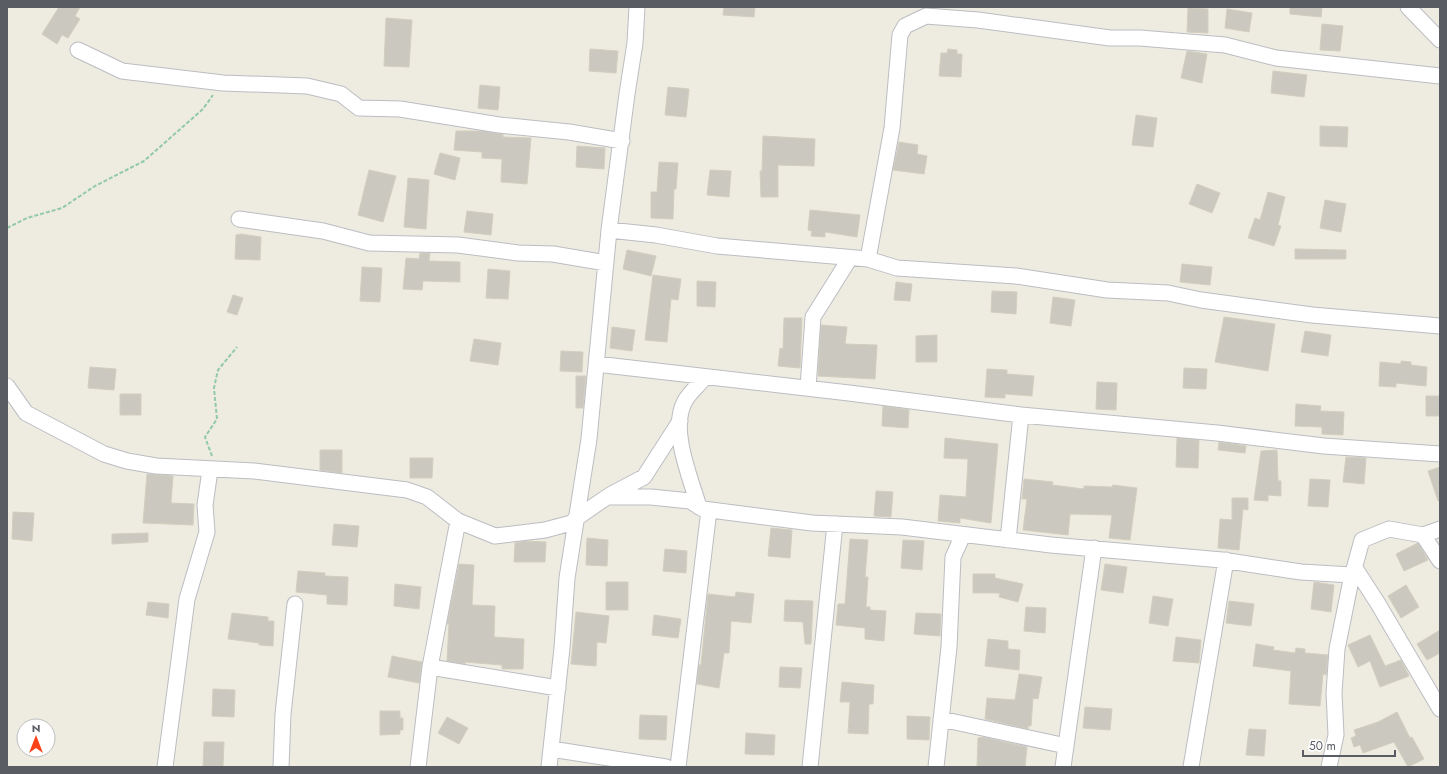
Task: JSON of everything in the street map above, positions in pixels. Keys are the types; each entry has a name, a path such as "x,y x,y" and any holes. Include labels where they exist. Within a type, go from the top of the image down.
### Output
{"street":[{"path":"549,767 558,688 567,578 589,439 609,230 635,43 637,7"},
{"path":"1414,9 1440,40"},
{"path":"868,259 892,128 900,35 905,26 926,16 960,13 1110,38 1140,38 1225,44 1276,58 1440,76"},
{"path":"78,50 122,71 223,83 307,86 341,94 359,108 400,109 492,124 569,132 622,141"},
{"path":"239,219 323,231 369,242 458,245 518,253 552,254 606,262"},
{"path":"609,230 656,235 717,246 868,259 897,268 1016,276 1107,290 1168,293 1201,300 1312,315 1440,326"},
{"path":"808,388 813,317 850,258"},
{"path":"596,364 808,388 1021,415 1217,433 1324,446 1440,454"},
{"path":"678,767 704,508 680,446 680,420 684,401 705,377"},
{"path":"7,386 26,413 104,454 127,461 148,465 276,474 407,490 427,497 458,520 495,536 545,530 575,520 608,497 644,478 680,420"},
{"path":"1008,540 1021,415"},
{"path":"165,767 187,598 206,532 205,505 215,469"},
{"path":"608,497 659,498 690,501 704,508 812,523 902,528 1008,540 1226,560 1301,572 1354,572"},
{"path":"418,767 430,667 458,520"},
{"path":"810,767 835,524"},
{"path":"1329,767 1336,735 1334,693 1336,649 1362,540 1389,529 1423,535 1440,529"},
{"path":"936,767 949,647 950,590 953,557 963,535"},
{"path":"1423,535 1440,561"},
{"path":"1063,767 1094,548"},
{"path":"1191,767 1226,560"},
{"path":"1354,572 1381,608 1440,709"},
{"path":"282,767 283,714 295,604"},
{"path":"430,667 558,688"},
{"path":"942,719 1066,746"},
{"path":"551,749 666,767"}],"path":[{"path":"7,228 27,218 62,208 95,186 144,162 203,109 223,83"},
{"path":"215,469 205,437 216,419 214,388 218,370 237,347"}],"building":[{"path":"59,7 80,7 75,16 80,19 68,38 62,35 57,44 42,34"},
{"path":"724,7 755,7 754,17 723,15"},
{"path":"1290,7 1322,7 1321,17 1290,14"},
{"path":"1188,8 1208,9 1208,33 1187,32"},
{"path":"1227,9 1252,13 1249,32 1225,28"},
{"path":"386,18 412,20 409,67 384,66"},
{"path":"1322,24 1343,26 1340,51 1320,50"},
{"path":"590,49 618,51 616,73 589,71"},
{"path":"948,49 957,50 957,54 962,54 961,77 939,76 941,53 947,53"},
{"path":"1187,51 1207,54 1202,83 1181,78"},
{"path":"1273,71 1307,75 1304,97 1271,93"},
{"path":"480,85 500,87 498,110 478,108"},
{"path":"668,87 689,89 686,117 665,115"},
{"path":"1136,115 1157,118 1153,147 1132,145"},
{"path":"1320,126 1348,127 1347,147 1320,146"},
{"path":"456,131 483,131 503,134 503,137 531,138 527,184 501,182 502,159 482,158 482,152 454,150"},
{"path":"763,136 815,139 814,166 778,165 778,197 761,197 760,171 762,171"},
{"path":"899,142 918,145 917,154 927,156 924,174 893,170"},
{"path":"577,146 605,148 604,169 576,167"},
{"path":"440,153 460,158 455,180 434,174"},
{"path":"659,162 678,163 676,189 674,189 673,219 651,218 651,192 657,192"},
{"path":"369,170 396,176 383,222 358,215"},
{"path":"710,170 731,171 729,197 707,195"},
{"path":"408,178 429,180 426,229 404,227"},
{"path":"1197,184 1220,193 1212,213 1189,204"},
{"path":"1268,192 1285,197 1278,225 1281,226 1274,246 1248,238 1255,218 1260,220"},
{"path":"1325,200 1346,204 1341,232 1320,228"},
{"path":"810,210 860,215 857,237 825,232 825,237 811,236 812,231 808,230"},
{"path":"467,211 493,214 491,235 464,232"},
{"path":"241,234 261,237 260,260 235,259 236,235"},
{"path":"1295,249 1346,250 1346,259 1295,259"},
{"path":"627,250 656,256 651,276 623,269"},
{"path":"420,253 430,253 429,261 460,262 460,282 423,281 422,290 403,289 406,258 419,259"},
{"path":"1182,264 1212,267 1210,285 1180,282"},
{"path":"362,267 382,268 380,302 360,301"},
{"path":"488,269 510,271 508,299 486,298"},
{"path":"653,275 681,279 678,300 671,299 667,342 645,340"},
{"path":"697,281 716,282 715,307 697,306"},
{"path":"896,282 912,284 910,301 894,300"},
{"path":"992,291 1017,292 1016,314 991,312"},
{"path":"233,295 243,298 237,315 227,312"},
{"path":"1053,297 1075,300 1071,326 1050,323"},
{"path":"1224,317 1275,324 1268,371 1215,362"},
{"path":"784,318 802,318 800,368 778,366 780,348 783,349"},
{"path":"821,325 847,327 845,344 877,345 875,379 818,376"},
{"path":"612,327 635,330 632,351 610,348"},
{"path":"1305,331 1331,335 1328,356 1301,352"},
{"path":"937,335 937,362 916,362 916,336"},
{"path":"474,339 501,343 498,365 470,361"},
{"path":"561,351 583,352 582,372 560,371"},
{"path":"1401,361 1411,362 1411,365 1427,367 1426,386 1396,383 1396,387 1379,386 1380,362 1401,364"},
{"path":"90,367 116,369 114,390 88,388"},
{"path":"1184,368 1207,369 1206,389 1183,388"},
{"path":"987,369 1007,370 1007,374 1034,376 1032,396 1005,394 1005,398 985,397"},
{"path":"576,376 586,376 583,408 576,408"},
{"path":"1097,382 1117,383 1116,410 1096,409"},
{"path":"120,394 141,394 141,415 120,415"},
{"path":"1426,396 1440,396 1440,416 1426,416"},
{"path":"1296,404 1321,406 1320,411 1344,412 1343,435 1322,434 1322,427 1295,426"},
{"path":"883,406 909,410 908,428 882,426"},
{"path":"945,438 998,444 991,523 960,518 960,523 938,521 940,495 966,497 968,459 944,458"},
{"path":"1177,438 1199,440 1198,468 1176,467"},
{"path":"1219,442 1246,446 1245,453 1218,450"},
{"path":"320,450 342,450 342,473 320,470"},
{"path":"1277,450 1278,481 1281,481 1281,496 1268,495 1268,501 1254,500 1261,451"},
{"path":"1346,457 1366,458 1364,484 1343,482"},
{"path":"410,458 433,458 432,478 410,478"},
{"path":"1440,467 1440,500 1438,501 1428,471"},
{"path":"147,474 173,476 171,503 194,504 193,525 143,523"},
{"path":"1024,479 1053,482 1052,485 1084,489 1084,486 1112,487 1113,485 1137,488 1130,540 1109,538 1112,515 1070,514 1068,535 1023,530 1027,499 1022,499"},
{"path":"1310,479 1330,480 1328,507 1308,506"},
{"path":"876,491 893,492 891,517 874,516"},
{"path":"1232,498 1248,498 1248,510 1243,509 1239,550 1218,548 1220,519 1232,520"},
{"path":"13,512 34,513 32,541 12,539"},
{"path":"334,524 359,526 357,547 332,545"},
{"path":"771,528 792,530 790,558 768,556"},
{"path":"148,533 148,542 112,544 112,534"},
{"path":"587,538 608,540 607,566 586,565"},
{"path":"850,539 868,540 865,577 868,577 866,607 870,607 870,610 886,611 884,641 865,639 865,628 836,625 838,604 845,604"},
{"path":"903,540 924,541 922,570 901,568"},
{"path":"525,541 546,542 545,562 514,562 515,543"},
{"path":"1418,543 1428,560 1404,571 1396,554"},
{"path":"665,549 687,551 686,573 663,571"},
{"path":"459,564 474,565 472,605 495,606 494,637 524,639 523,669 502,669 502,665 465,662 465,664 447,661 449,624 447,624"},
{"path":"1105,564 1127,567 1123,593 1101,590"},
{"path":"298,571 325,573 325,576 348,577 347,605 327,604 327,595 296,592"},
{"path":"973,574 995,574 995,578 1023,584 1018,602 999,597 1000,593 973,593"},
{"path":"606,582 628,582 628,610 606,610"},
{"path":"1314,582 1334,585 1331,612 1311,609"},
{"path":"395,584 421,587 419,609 394,606"},
{"path":"1406,585 1419,607 1401,618 1388,596"},
{"path":"736,592 754,594 751,623 731,621 729,653 724,653 719,688 697,684 699,665 701,665 708,594 735,597"},
{"path":"1153,596 1173,599 1168,626 1149,623"},
{"path":"785,600 813,601 811,644 805,644 803,622 784,621"},
{"path":"1229,601 1254,604 1251,626 1226,623"},
{"path":"148,602 169,604 168,618 146,615"},
{"path":"1026,607 1046,608 1045,633 1024,631"},
{"path":"576,612 609,616 606,643 597,642 596,666 571,664"},
{"path":"232,613 268,617 268,621 274,621 273,646 228,639"},
{"path":"916,613 941,614 940,636 914,634"},
{"path":"654,615 681,619 678,638 652,635"},
{"path":"1440,630 1440,653 1427,660 1417,644"},
{"path":"1370,635 1385,666 1401,660 1409,676 1380,687 1370,661 1358,667 1348,645"},
{"path":"1176,637 1201,640 1199,663 1173,661"},
{"path":"988,639 1008,641 1008,649 1020,650 1019,670 985,666"},
{"path":"1256,644 1274,647 1273,650 1295,653 1296,648 1305,649 1305,653 1328,655 1326,675 1323,674 1320,706 1289,704 1291,671 1253,666"},
{"path":"392,656 422,662 419,683 388,677"},
{"path":"780,667 802,668 800,688 779,687"},
{"path":"1019,674 1042,677 1038,699 1033,698 1031,726 1028,726 1028,729 985,719 987,698 1015,700"},
{"path":"842,682 874,685 873,704 869,704 868,734 848,733 850,702 840,702"},
{"path":"213,689 235,690 234,717 212,716"},
{"path":"1085,707 1112,709 1110,730 1083,728"},
{"path":"380,711 400,711 400,718 403,718 403,730 400,730 400,734 380,735"},
{"path":"1397,712 1410,738 1412,737 1424,759 1408,767 1394,742 1363,753 1360,745 1354,747 1351,738 1356,736 1354,730 1378,722"},
{"path":"640,715 667,716 666,740 639,739"},
{"path":"907,716 930,717 929,740 907,739"},
{"path":"447,717 468,728 459,744 438,733"},
{"path":"1249,729 1266,730 1264,756 1246,755"},
{"path":"746,733 775,735 774,755 745,754"},
{"path":"983,737 1027,747 1025,767 977,767 978,738"},
{"path":"204,742 224,742 223,767 203,767"}]}
